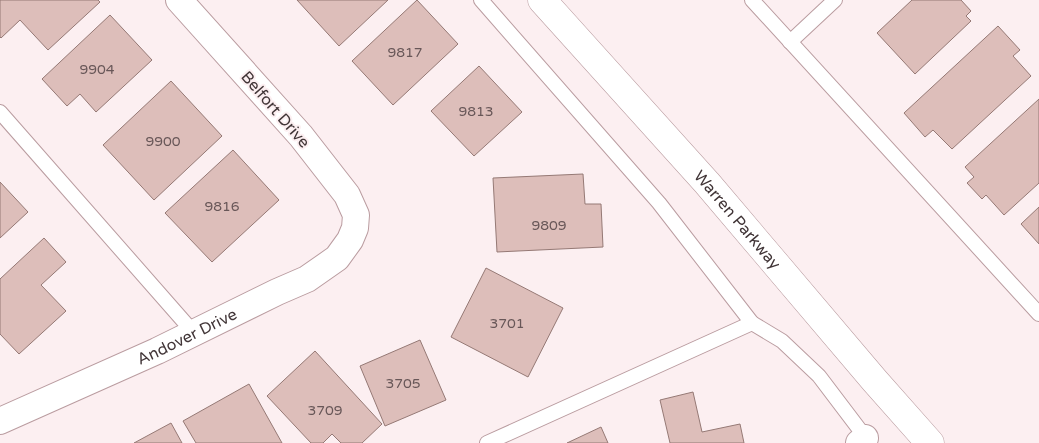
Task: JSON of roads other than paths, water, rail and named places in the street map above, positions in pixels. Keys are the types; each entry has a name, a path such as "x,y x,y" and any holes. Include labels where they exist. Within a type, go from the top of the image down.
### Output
{"main road":[{"name":"Warren Parkway","path":"542,0 707,183 930,443"}],"street":[{"name":"Belfort Drive","path":"179,0 301,136 347,195 356,215 356,228"},
{"name":"Andover Drive","path":"0,421 157,352 277,292 307,280 336,258 350,240 356,228"}],"lane":[{"path":"481,0 660,203 752,323 782,341 819,376 865,441"},
{"path":"752,0 1039,314"},
{"path":"790,42 835,0"},
{"path":"0,112 194,333"},
{"path":"487,443 752,323"}]}
